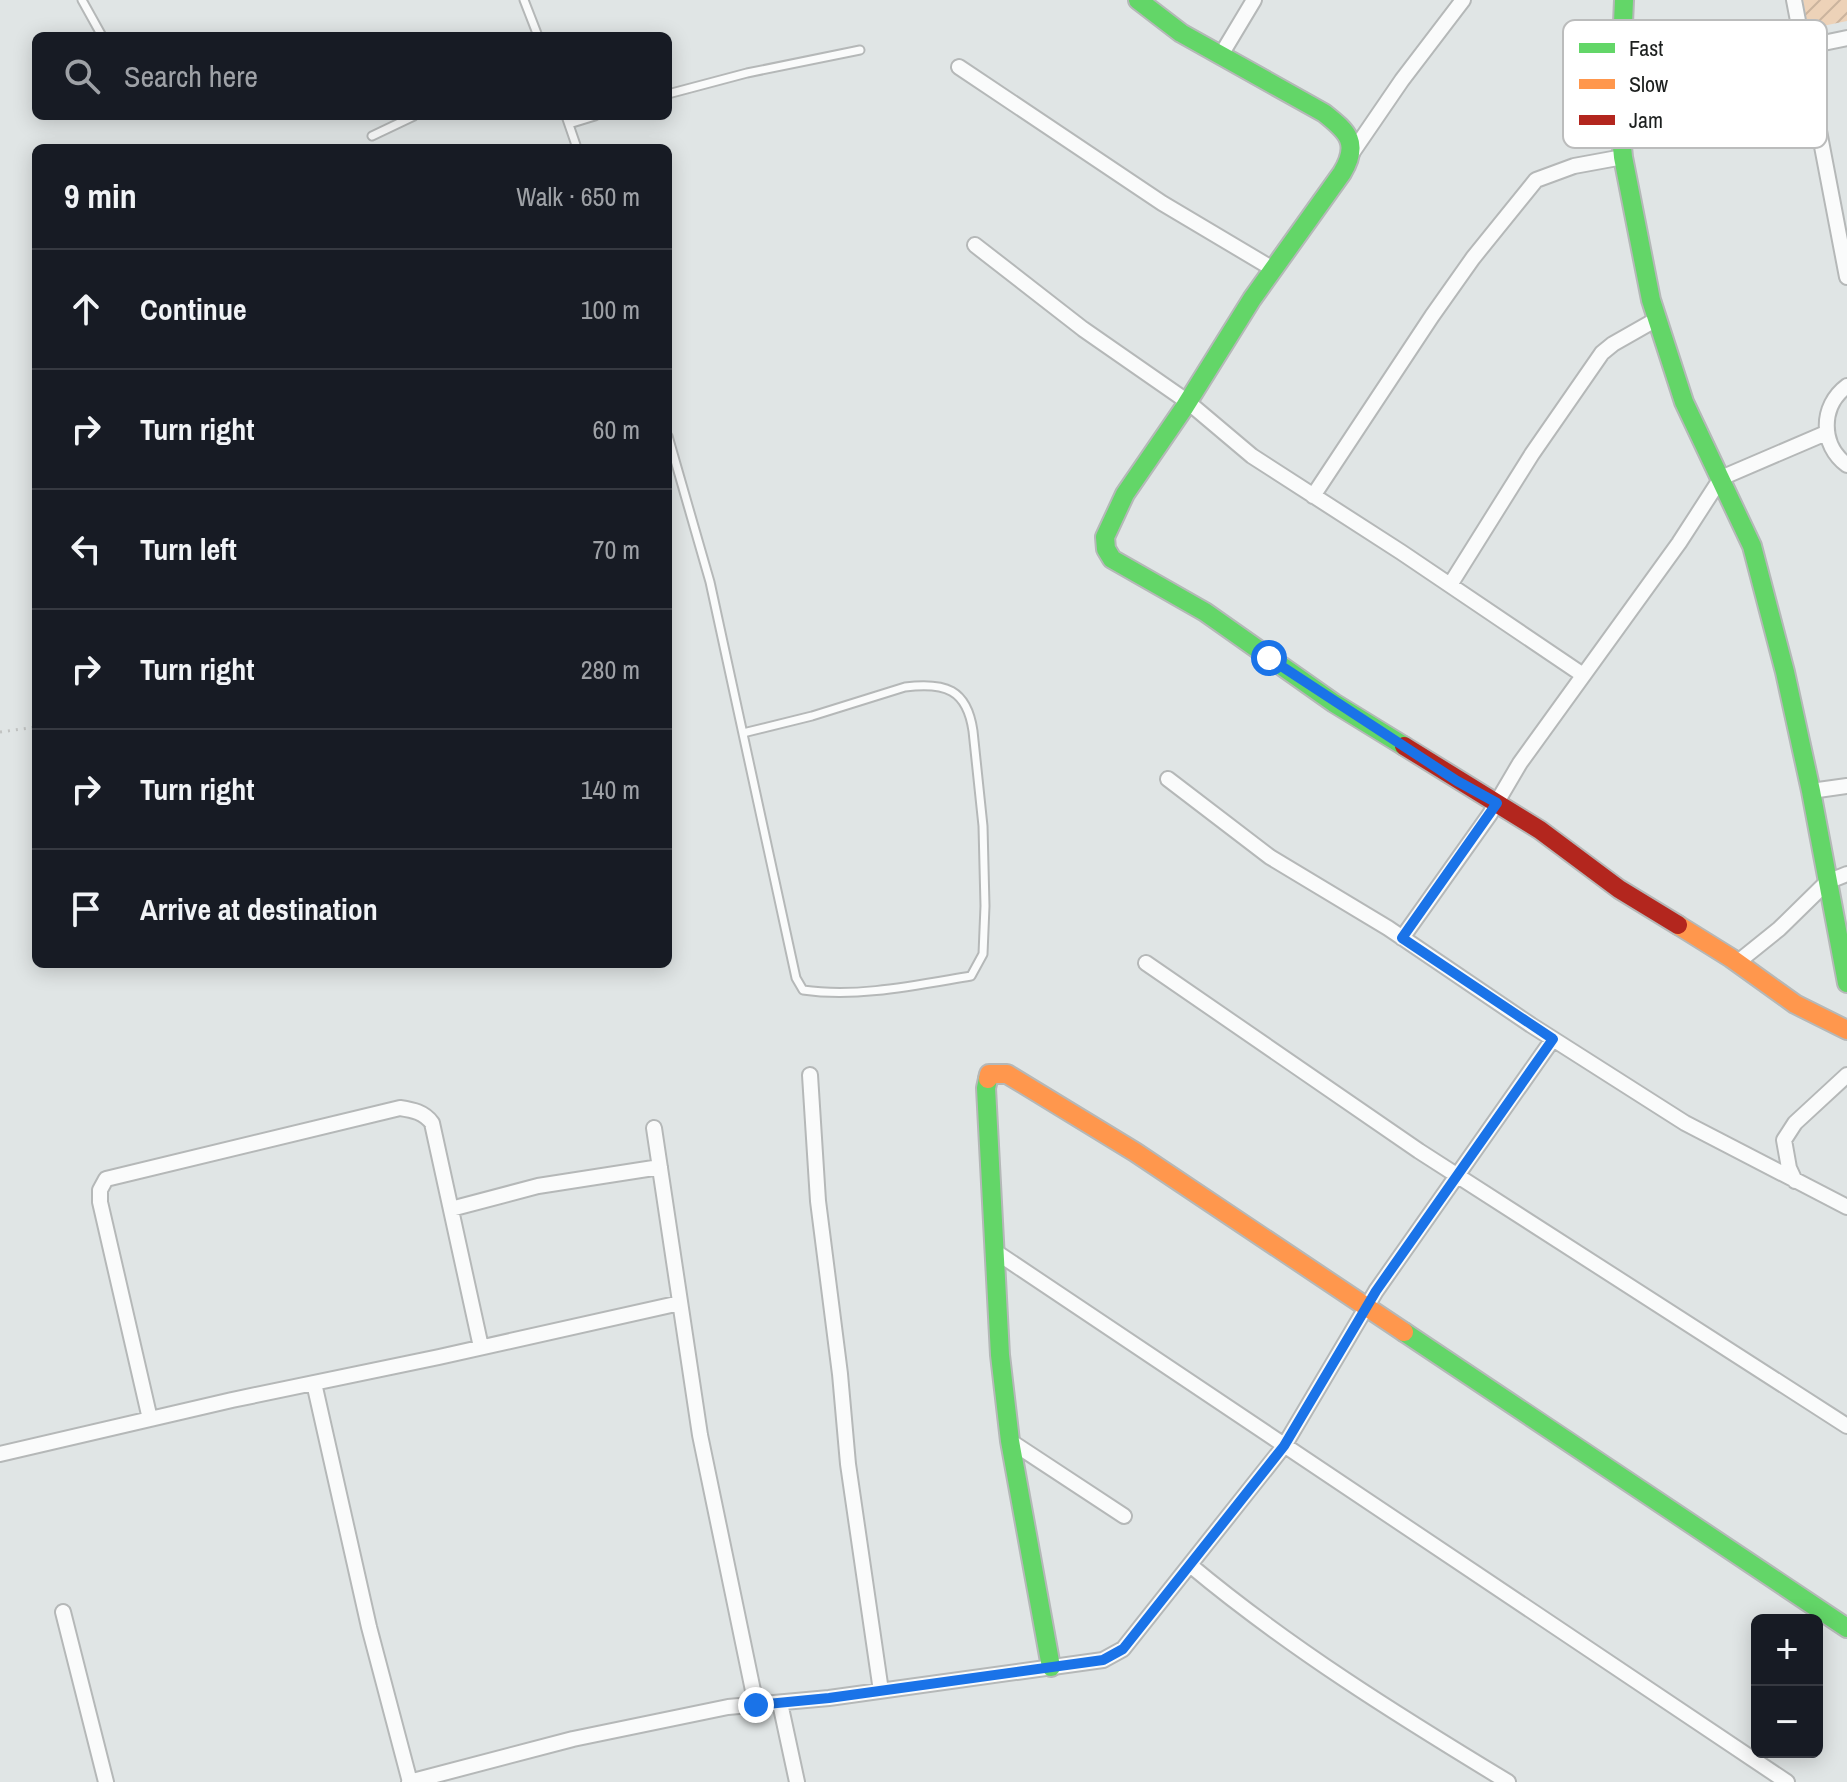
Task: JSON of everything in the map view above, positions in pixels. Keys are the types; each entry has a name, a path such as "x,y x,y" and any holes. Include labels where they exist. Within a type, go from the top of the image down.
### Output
{"street":[{"path":"1138,0 1179,32 1276,84 1339,123 1351,139 1352,153"},
{"path":"1221,55 1254,0"},
{"path":"1463,0 1402,80 1198,381 1188,402 1113,517 1104,540 1105,552 1112,559 1205,612 1345,710 1540,830 1619,889 1738,962 1795,1004 1847,1030"},
{"path":"1623,20 1624,0"},
{"path":"1794,0 1798,20"},
{"path":"1827,42 1847,38"},
{"path":"959,67 1162,203 1273,269"},
{"path":"1622,148 1657,319 1669,362 1684,402 1752,546 1785,672 1811,791 1847,983"},
{"path":"1823,148 1847,277"},
{"path":"1313,496 1432,316 1473,258 1536,180 1574,166 1623,157"},
{"path":"975,245 1083,329 1188,402 1252,456 1583,675"},
{"path":"1450,585 1532,454 1602,353 1657,319"},
{"path":"1847,386 1831,404 1826,418 1826,433 1831,448 1847,465"},
{"path":"1402,938 1497,803 1520,763 1679,543 1721,478 1826,433"},
{"path":"1168,779 1270,857 1402,938 1685,1123 1847,1207"},
{"path":"1811,791 1847,786"},
{"path":"1738,962 1779,929 1827,882 1847,874"},
{"path":"1146,963 1330,1092 1847,1426"},
{"path":"314,1383 369,1627 409,1782 573,1739 728,1707 881,1691 1103,1660 1123,1649 1284,1446 1376,1291 1553,1039"},
{"path":"1051,1667 1010,1441 1000,1355 986,1088 989,1074 1002,1072 1135,1152 1847,1628"},
{"path":"810,1075 818,1201 848,1464 881,1691"},
{"path":"1795,1181 1789,1168 1784,1140 1795,1123 1847,1075"},
{"path":"150,1419 100,1202 100,1190 106,1179 400,1108 415,1110 427,1116 432,1123 481,1347"},
{"path":"654,1128 716,1520 756,1705"},
{"path":"451,1209 538,1186 660,1167"},
{"path":"993,1250 1787,1782"},
{"path":"0,1454 680,1303"},
{"path":"1010,1441 1124,1516"},
{"path":"1190,1565 1228,1596 1345,1679 1508,1782"},
{"path":"63,1612 106,1782"},
{"path":"780,1703 797,1782"}],"lane":[{"path":"82,0 100,32"},
{"path":"524,0 536,32"},
{"path":"672,93 747,73 860,50"},
{"path":"372,136 406,120"},
{"path":"567,120 576,144"},
{"path":"672,450 710,582 796,978 803,990 821,992 916,986 971,976 983,954 985,869 971,711 964,700 939,687 905,687 812,716 743,733"}],"path":[{"path":"0,732 32,726"}],"shaded area":[{"path":"1803,0 1847,0 1847,21 1827,25 1827,20 1806,20"}],"traffic: fast":[{"path":"1138,0 1181,33 1324,113 1345,132 1351,146 1342,173 1252,299 1184,408 1125,494 1105,537 1106,549 1112,559 1205,612 1334,703 1404,746"},
{"path":"1623,20 1624,0"},
{"path":"1622,148 1651,300 1684,402 1752,546 1785,672 1811,791 1847,983"},
{"path":"988,1079 1000,1355 1010,1441 1051,1667"},
{"path":"1404,1332 1847,1628"}],"traffic: slow":[{"path":"1678,925 1795,1004 1847,1030"},
{"path":"988,1079 989,1074 1007,1074 1135,1152 1404,1332"}],"traffic: jam":[{"path":"1404,746 1540,830 1619,889 1678,925"}],"route":[{"path":"756,1705 829,1698 1103,1660 1123,1649 1284,1446 1376,1291 1553,1039 1402,938 1497,803 1334,703 1269,658"}]}
